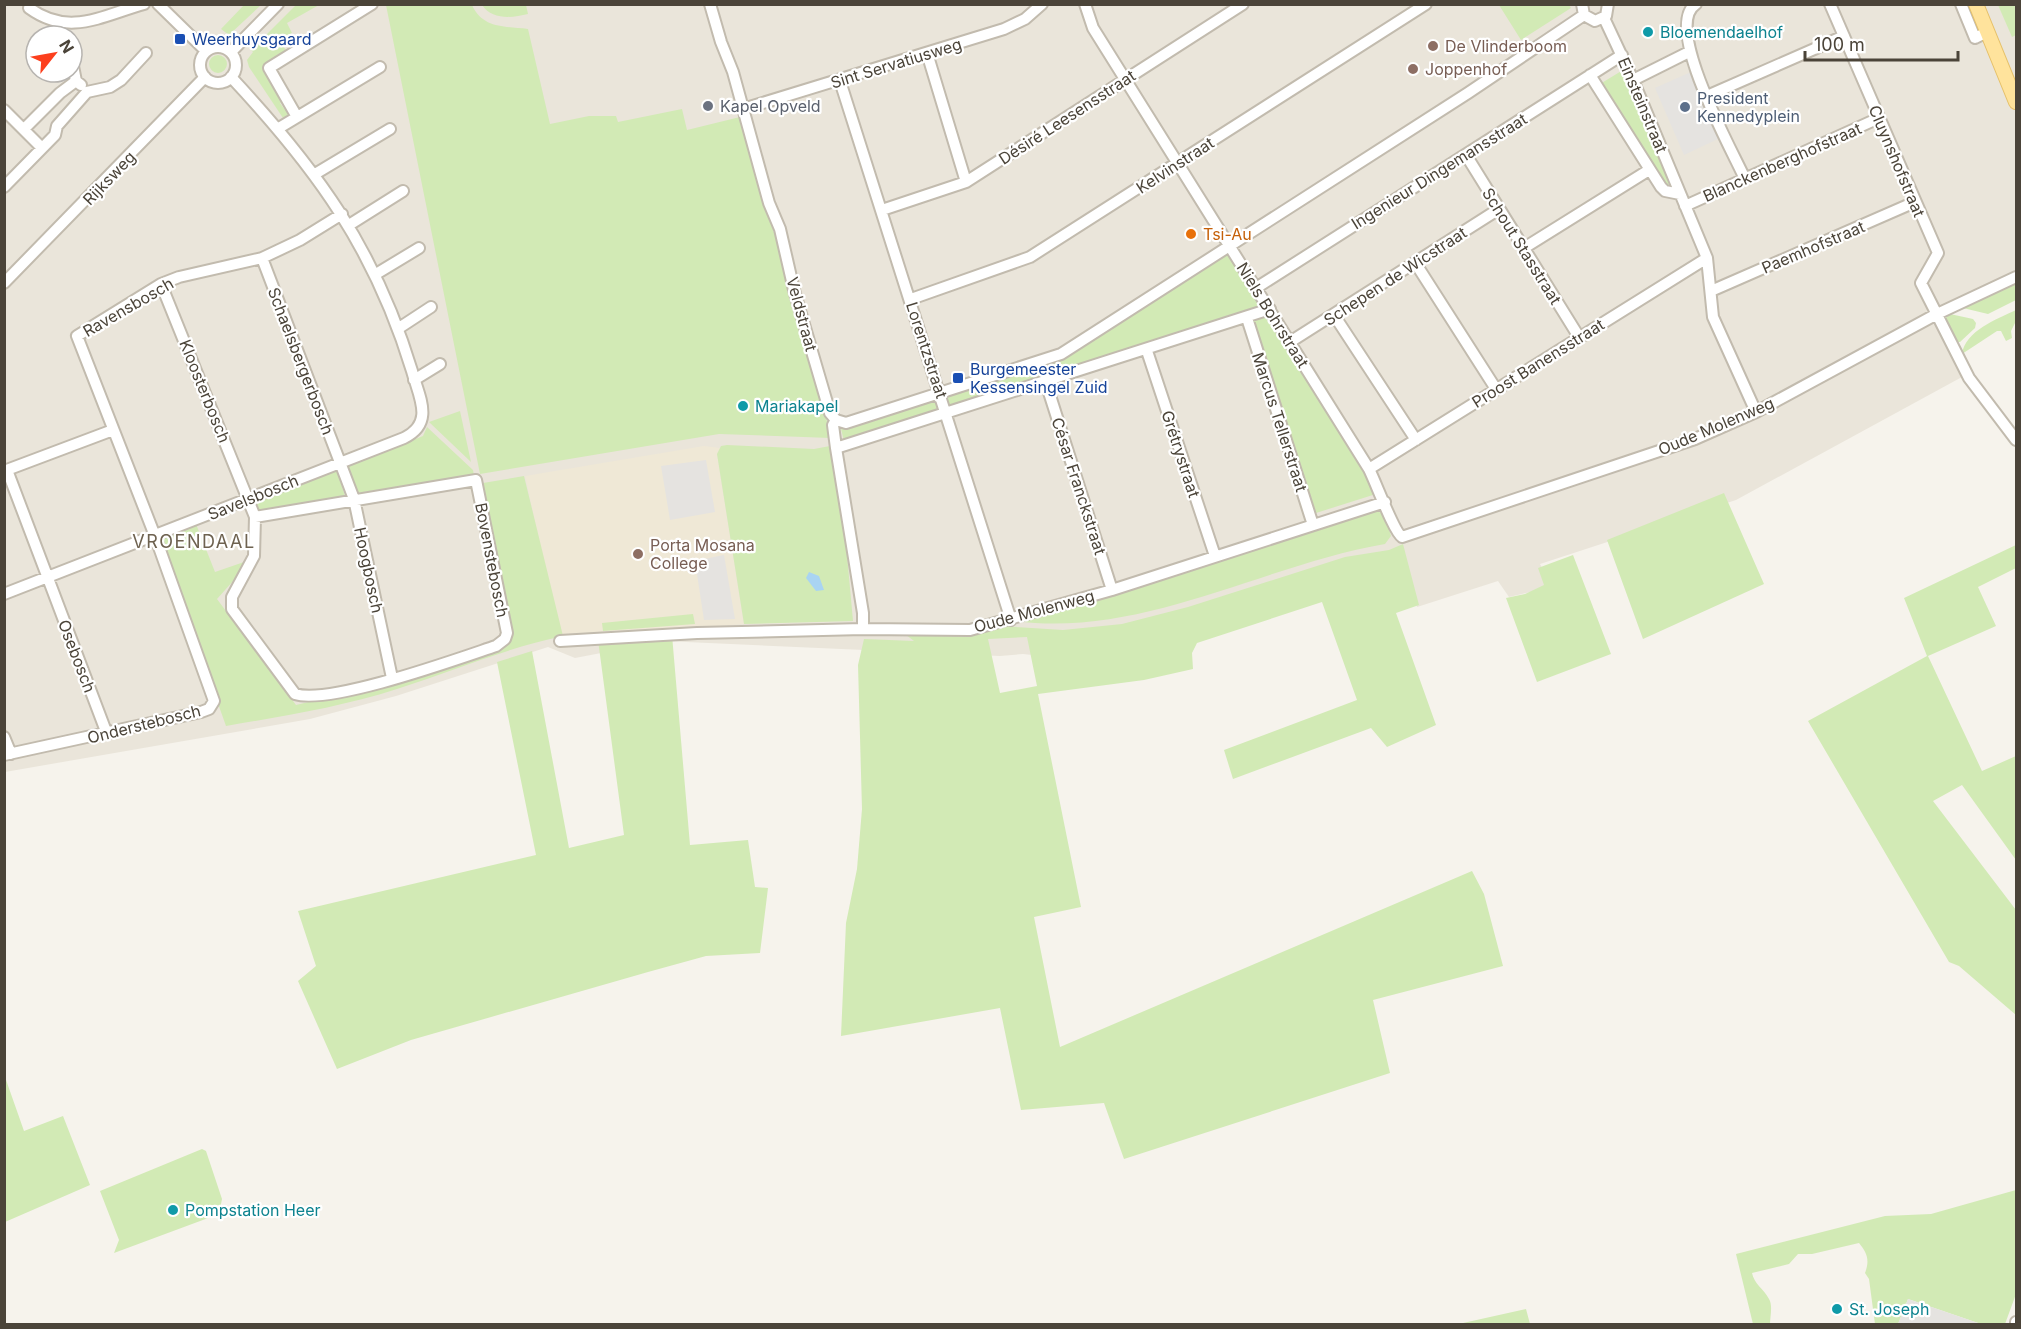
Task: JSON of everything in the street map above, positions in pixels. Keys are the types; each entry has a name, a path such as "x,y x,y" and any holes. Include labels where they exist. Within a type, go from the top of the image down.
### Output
{"main road":[{"path":"1976,4 2016,102"}],"street":[{"path":"29,8 46,20 64,24 144,4"},
{"path":"158,4 206,51"},
{"path":"231,52 278,4"},
{"path":"297,117 269,68 372,4"},
{"name":"Veldstraat","path":"710,4 769,203 780,229 794,290 826,402 831,416 836,420 833,426 863,613 863,629"},
{"name":"Sint Servatiusweg","path":"743,110 1004,29 1025,19 1042,4"},
{"name":"Niels Bohrstraat","path":"1085,4 1093,28 1369,469 1399,536"},
{"name":"Désiré Leesensstraat","path":"882,210 966,182 1243,4"},
{"name":"Kelvinstraat","path":"911,299 1030,257 1426,4"},
{"path":"836,420 846,423 1061,354 1468,93 1583,10 1593,21 1604,18 1608,4"},
{"name":"Cluynshofstraat","path":"1830,4 1938,253 1921,284 1935,315"},
{"path":"1961,4 1975,38 1987,32"},
{"path":"1694,6 1688,12 1686,30 1689,52 1745,180"},
{"name":"Einsteinstraat","path":"1604,18 1633,80 1707,258 1713,317 1756,412"},
{"path":"1707,96 1844,36"},
{"path":"218,47 231,52 236,65 231,77 217,83 205,77 200,65 206,51 218,47"},
{"path":"1633,80 1689,52"},
{"path":"4,187 55,135 57,126 87,92 110,87 121,80 146,53"},
{"path":"927,53 966,182"},
{"name":"Ingenieur Dingemansstraat","path":"1256,288 1622,55"},
{"path":"279,128 380,67"},
{"name":"Einsteinstraat","path":"1590,75 1649,170 1665,191 1680,194"},
{"name":"Rijksweg","path":"7,279 205,77"},
{"name":"Savelsbosch","path":"4,594 416,432 423,421 399,328 376,274 349,225 315,174 279,128 231,77"},
{"name":"Lorentzstraat","path":"840,81 948,413 1011,620"},
{"path":"24,129 72,84"},
{"path":"79,84 87,92"},
{"path":"4,110 42,148"},
{"name":"Blanckenberghofstraat","path":"1685,206 1879,118"},
{"path":"315,174 390,129"},
{"name":"Schout Stasstraat","path":"1466,154 1580,337"},
{"path":"1524,248 1649,170"},
{"path":"349,225 403,191"},
{"name":"Paemhofstraat","path":"1711,291 1915,202"},
{"name":"Schepen de Wicstraat","path":"1290,342 1416,264 1499,209"},
{"name":"Ravensbosch","path":"155,536 77,336 161,284 179,277 262,258 300,240 342,214"},
{"path":"376,274 419,248"},
{"name":"Schaelsbergerbosch","path":"262,258 339,463"},
{"name":"Proost Banensstraat","path":"1369,469 1707,258"},
{"path":"1416,264 1496,389"},
{"name":"Oude Molenweg","path":"1399,536 1409,536 1695,439 1756,412 1935,315 2016,277"},
{"name":"Kloosterbosch","path":"161,284 255,517"},
{"path":"399,328 431,307"},
{"path":"836,448 1147,351 1270,309"},
{"path":"1335,315 1416,440"},
{"path":"1935,315 1969,378 2016,440"},
{"name":"Marcus Tellerstraat","path":"1246,318 1312,525"},
{"name":"Grétrystraat","path":"1147,351 1215,556"},
{"path":"414,380 440,364"},
{"name":"César Franckstraat","path":"1046,382 1112,590"},
{"path":"6,471 113,429"},
{"name":"Hoogbosch","path":"339,463 354,499 392,678"},
{"name":"Osebosch","path":"6,471 107,734"},
{"name":"Bovenstebosch","path":"476,480 507,633 505,639 487,649 392,678 321,695 304,697 295,694 232,609 232,597 255,556 255,517 354,499 476,480"},
{"name":"Oude Molenweg","path":"560,641 639,635 863,629 970,630 1112,590 1385,502"},
{"name":"Onderstebosch","path":"8,754 107,734 209,709 214,701 155,536"},
{"path":"4,737 8,754"}],"shaded area":[{"path":"5,5 2016,5 2016,281 1943,316 1973,371 1736,500 1540,564 1552,587 1509,597 1498,581 1417,607 1406,568 1098,662 1023,654 1000,656 664,641 575,658 548,647 396,696 310,719 5,772"},
{"name":"President Kennedyplein","path":"1691,72 1720,138 1684,155 1655,88"},
{"name":"Porta Mosana College","path":"704,446 720,448 717,454 744,624 560,638 525,476"},
{"path":"706,460 715,512 670,520 661,466"},
{"path":"724,555 735,619 704,620 695,561"},
{"path":"1908,1299 1981,1324 1898,1324"}],"green space":[{"path":"244,5 261,5 229,35 221,29"},
{"path":"296,5 319,5 287,23 292,33 280,41 287,52 263,66 283,101 280,103 285,110 288,109 289,114 283,118 249,67 247,60 253,52 251,50"},
{"path":"386,5 472,5 477,13 488,22 528,29 550,124 589,116 616,116 618,122 682,109 687,130 740,117 815,372 831,438 719,434 480,474"},
{"path":"482,5 526,5 528,14 503,17 491,13"},
{"path":"1499,5 1569,5 1571,8 1521,40"},
{"path":"1998,5 2016,5 2016,35 2012,37"},
{"path":"214,55 222,55 227,60 225,71 214,73 209,68 209,60"},
{"path":"1623,70 1675,190 1666,188 1600,84"},
{"path":"1228,251 1264,308 950,409 946,396 1038,366"},
{"path":"2016,282 2016,300 1988,314 1963,308"},
{"path":"2016,310 2016,321 2011,331 2012,338 2006,341 2001,331 1997,331 1962,354 1964,346 1975,332"},
{"path":"1268,314 1371,478 1376,494 1316,513 1251,321"},
{"path":"1950,314 1973,319 1976,323 1975,328 1960,342 1956,342 1944,319"},
{"path":"939,399 943,411 844,441 841,429"},
{"path":"460,411 471,462 429,422"},
{"path":"427,427 473,470 474,475 357,493 348,466 423,436"},
{"path":"721,446 814,449 830,446 845,533 853,621 744,624 717,454"},
{"path":"337,471 345,496 257,511 255,501"},
{"path":"524,476 563,636 500,653 355,701 226,726 159,538 196,524 215,572 244,562 234,580 217,599 296,705 407,678 509,642 513,631 483,483"},
{"path":"1724,493 1764,584 1643,639 1607,540"},
{"path":"1375,509 1385,516 1391,536 1385,544 1339,554 1156,610 1109,619 1062,623 1015,621"},
{"path":"1403,544 1419,605 1396,613 1436,725 1387,747 1371,728 1233,779 1224,750 1357,700 1322,602 1197,643 1192,653 1193,669 1144,680 1038,694 1081,907 1034,917 1060,1047 1472,871 1484,894 1503,966 1373,1000 1390,1073 1124,1159 1104,1103 1021,1110 1000,1008 841,1036 846,923 857,869 862,809 858,665 864,639 914,641 905,634 1002,626 1063,630 1122,624 1188,607 1345,557 1389,550","holes":["1027,637 1037,686 1000,693 988,639"]},
{"path":"2016,545 2016,568 1978,587 1996,626 1928,656 1982,771 2016,756 2016,860 1962,785 1933,801 2016,910 2016,1015 1959,966 1949,962 1808,721 1927,656 1904,598"},
{"path":"1573,555 1611,654 1537,682 1506,598 1525,594 1544,585 1538,568"},
{"path":"693,614 695,624 603,631 602,623"},
{"path":"672,635 690,845 748,840 755,887 768,888 760,953 706,956 411,1040 337,1069 298,981 316,966 298,911 536,855 497,662 532,651 569,848 624,835 598,640"},
{"path":"5,1077 24,1131 63,1116 90,1185 5,1222"},
{"path":"202,1149 206,1151 222,1199 219,1214 114,1253 119,1240 100,1191"},
{"path":"2016,1190 2016,1294 2005,1324 1981,1324 1908,1299 1898,1324 1875,1324 1869,1279 1865,1273 1867,1257 1859,1243 1812,1254 1798,1254 1789,1264 1752,1273 1769,1299 1771,1308 1770,1324 1753,1324 1736,1254 1885,1216 1931,1214"},
{"path":"1526,1309 1530,1324 1463,1324 1463,1323"}],"water":[{"path":"809,572 819,576 824,590 816,591 806,578"}],"place":[{"name":"Bloemendaelhof","path":"1648,32"},
{"name":"Weerhuysgaard","path":"180,39"},
{"name":"De Vlinderboom","path":"1433,46"},
{"name":"Joppenhof","path":"1413,69"},
{"name":"Kapel Opveld","path":"708,106"},
{"name":"President Kennedyplein","path":"1685,107"},
{"name":"Tsi-Au","path":"1191,234"},
{"name":"Burgemeester Kessensingel Zuid","path":"958,378"},
{"name":"Mariakapel","path":"743,406"},
{"name":"Porta Mosana College","path":"638,554"},
{"name":"Pompstation Heer","path":"173,1210"},
{"name":"St. Joseph","path":"1837,1309"}],"district":[{"name":"VROENDAAL","path":"194,542"}]}
